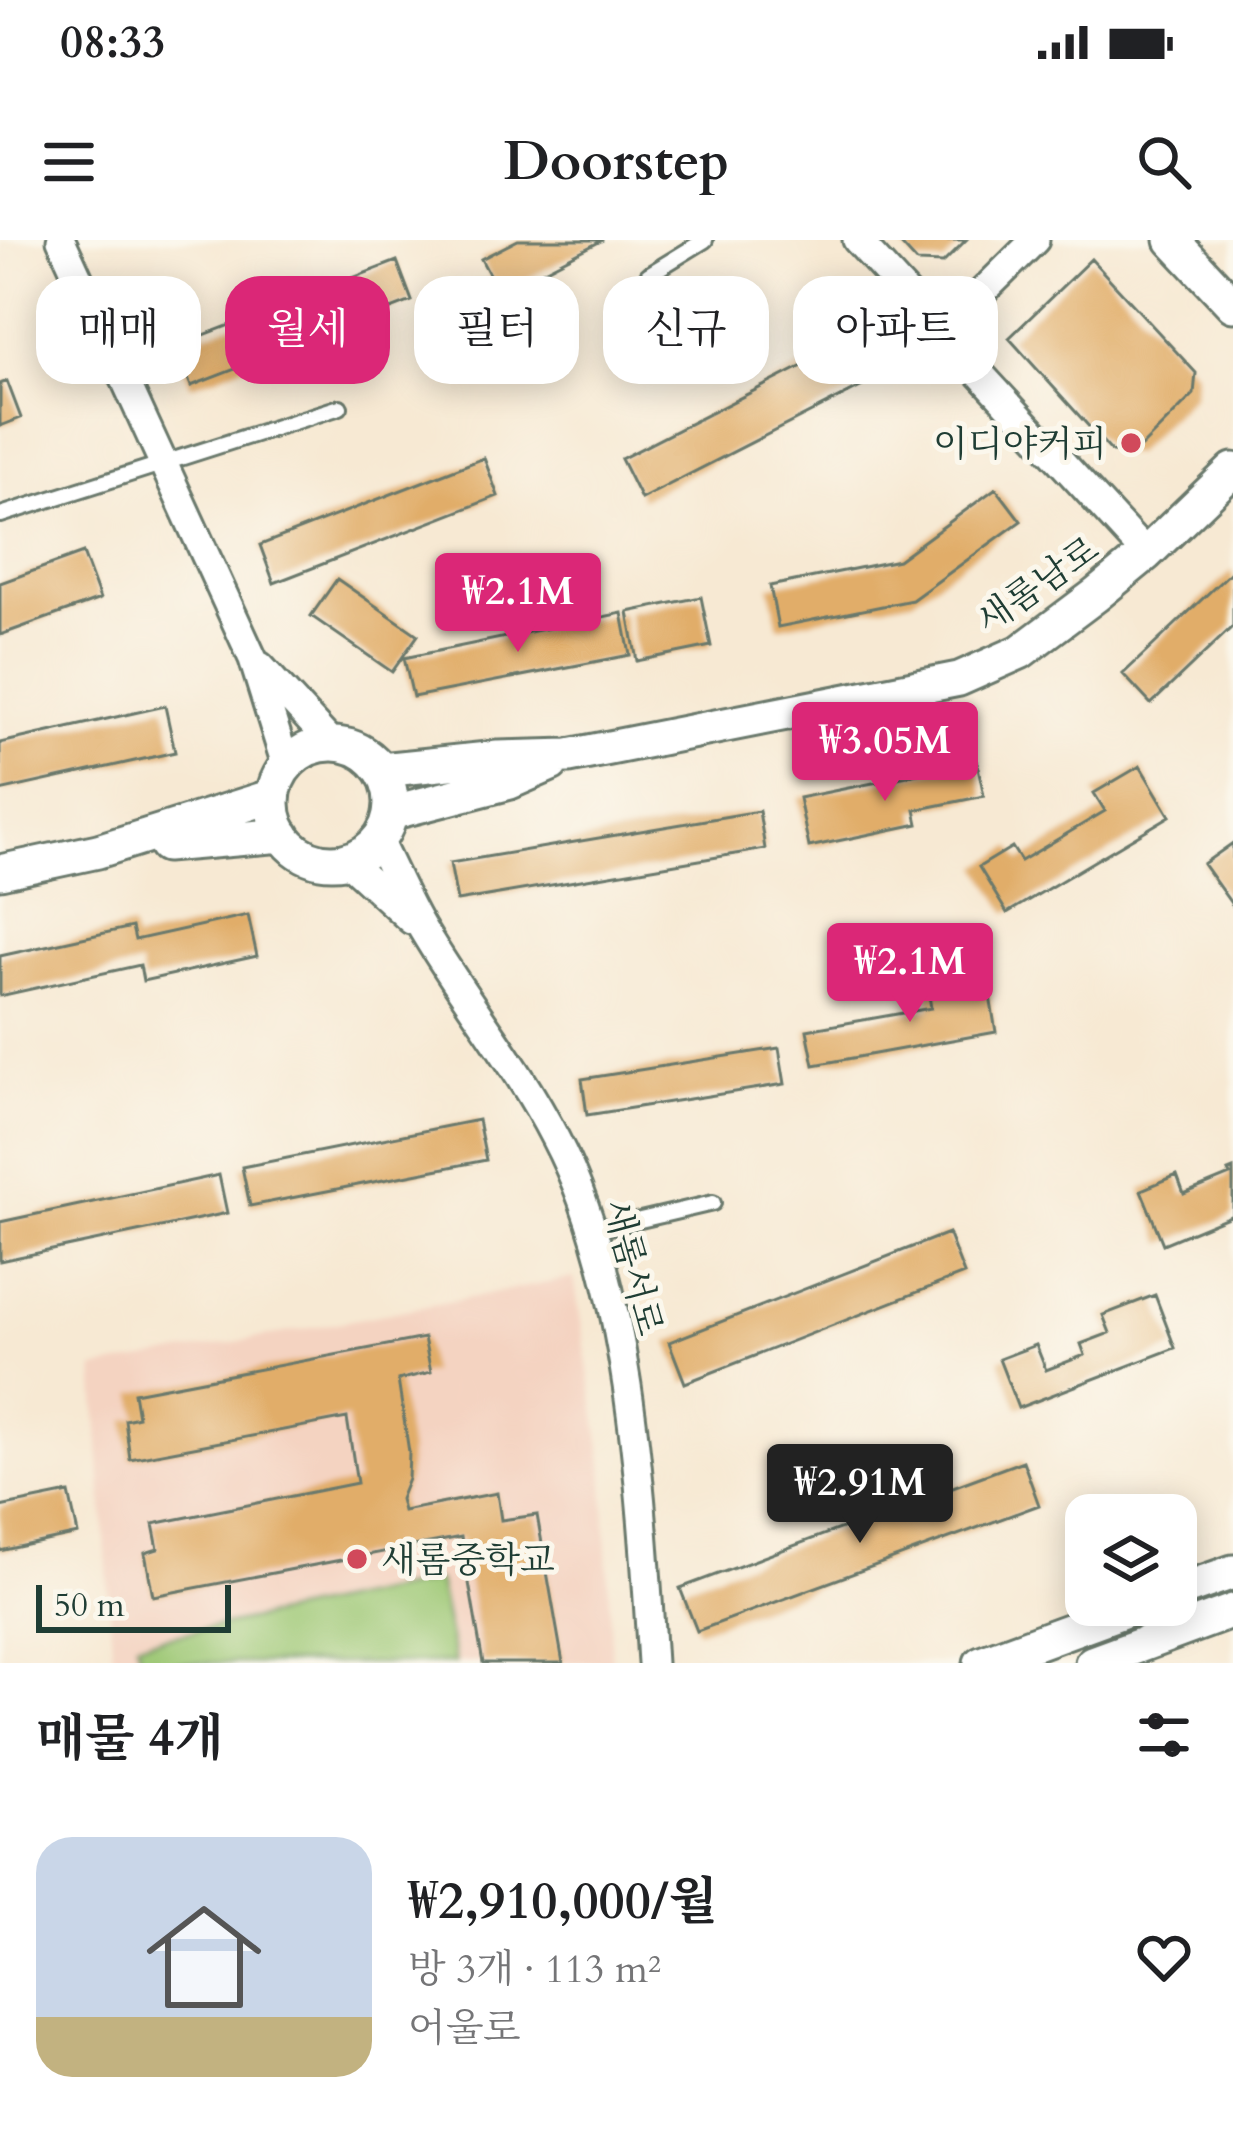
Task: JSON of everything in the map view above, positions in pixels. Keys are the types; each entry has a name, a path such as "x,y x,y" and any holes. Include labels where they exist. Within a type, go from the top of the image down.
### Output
{"street":[{"path":"61,240 253,659 280,781 274,817 283,835 310,858 346,860 423,931"},
{"path":"856,240 890,276"},
{"path":"998,277 1035,240"},
{"path":"1172,240 1233,305"},
{"path":"991,384 1146,554"},
{"name":"새롬남로","path":"381,770 569,756 959,679 1020,652 1146,554 1233,470"},
{"path":"253,659 331,743"},
{"path":"98,851 280,781 314,746 351,746 368,755 388,783 384,827 423,931"},
{"name":"새롬남로","path":"384,827 569,756"},
{"path":"346,860 384,827"},
{"path":"0,872 98,851 283,835"},
{"name":"새롬서로","path":"423,931 500,1041 557,1141 593,1231 614,1312 623,1372 645,1541 652,1663"},
{"path":"1197,1585 1233,1572"},
{"path":"1092,1663 1233,1611"},
{"path":"981,1663 1082,1626"}],"lane":[{"path":"648,275 705,240"},
{"path":"1,515 340,407"},
{"path":"593,1231 713,1203"}],"shaded area":[{"name":"새롬중학교","path":"574,1278 603,1460 612,1663 113,1663 94,1369"}],"green space":[{"path":"438,1581 455,1663 141,1663 137,1643"}],"building":[{"path":"518,240 603,240 532,276 490,276 481,259"},
{"path":"897,240 966,240 943,263 917,262"},
{"path":"1091,259 1196,373 1194,394 1134,454 1112,452 1009,338"},
{"path":"397,261 412,301 390,309 390,276 358,276"},
{"path":"225,327 225,373 201,382 201,336"},
{"path":"793,371 793,384 866,384 641,499 621,459"},
{"path":"7,381 21,418 0,426 0,384"},
{"path":"484,458 498,496 274,583 260,545"},
{"path":"996,488 1021,521 912,600 778,627 770,586 898,560"},
{"path":"83,553 100,599 0,635 0,583"},
{"path":"1233,570 1233,626 1151,704 1123,674"},
{"path":"337,579 418,635 392,672 311,616"},
{"path":"701,597 711,646 637,661 628,612"},
{"path":"622,613 630,655 413,697 404,658"},
{"path":"165,706 175,752 0,791 0,743"},
{"path":"977,762 984,796 915,810 918,824 809,847 799,798"},
{"path":"1140,766 1170,816 1007,913 979,867 1012,847 1021,861 1105,811 1094,793"},
{"path":"759,811 765,849 457,901 450,863"},
{"path":"1233,843 1233,906 1203,864"},
{"path":"248,915 257,956 143,981 140,965 0,996 0,956 132,927 135,940"},
{"path":"987,978 996,1032 814,1065 807,1030 931,1008 928,989"},
{"path":"779,1048 785,1084 587,1115 582,1079"},
{"path":"478,1120 486,1160 250,1206 242,1167"},
{"path":"1233,1169 1233,1215 1163,1244 1141,1190 1177,1175 1184,1194 1230,1175"},
{"path":"219,1175 227,1213 0,1261 0,1222"},
{"path":"948,1233 964,1274 685,1383 669,1342"},
{"path":"1155,1295 1175,1348 1018,1408 999,1359 1036,1345 1046,1370 1085,1355 1081,1344 1110,1333 1103,1315"},
{"path":"424,1338 431,1372 398,1380 409,1452 408,1479 400,1499 403,1511 497,1493 501,1520 537,1515 563,1663 483,1663 461,1537 153,1596 145,1553 158,1549 153,1524 357,1483 347,1418 130,1459 125,1420 138,1417 134,1393"},
{"path":"1023,1461 1039,1505 697,1631 680,1588"},
{"path":"69,1493 78,1534 0,1551 0,1507"}],"place":[{"name":"이디야커피","path":"1131,443"},
{"name":"새롬중학교","path":"357,1559"}]}
